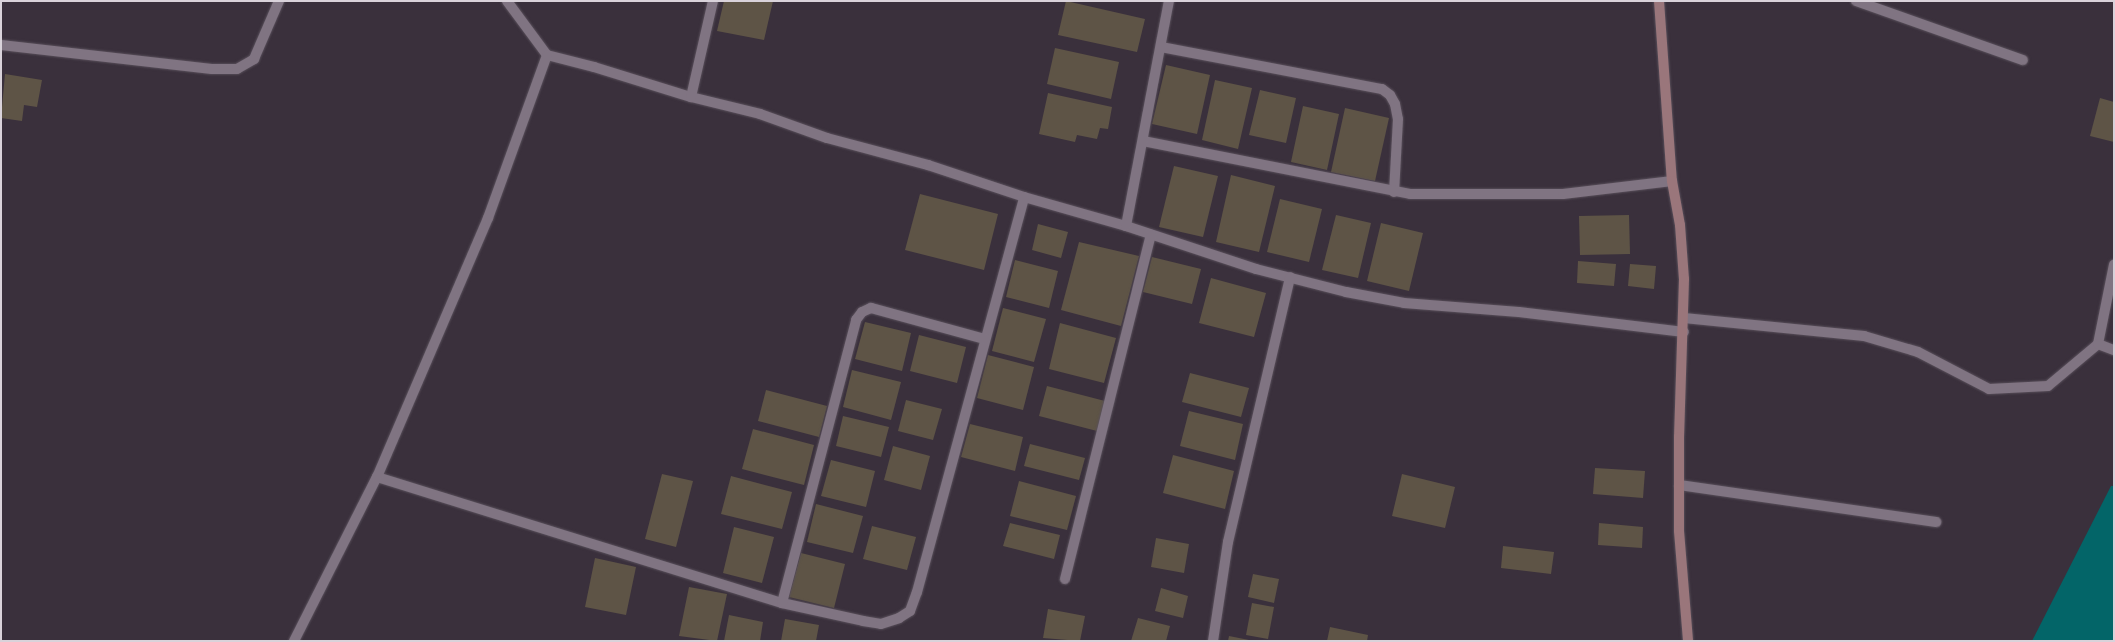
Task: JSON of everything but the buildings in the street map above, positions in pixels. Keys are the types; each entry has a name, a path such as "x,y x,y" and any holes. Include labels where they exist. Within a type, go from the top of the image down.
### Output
{"street":[{"path":"1,46 212,69 237,69 254,60 279,1"},
{"path":"507,1 548,56 594,67 691,97 760,114 827,138 928,165 1024,197 1126,226 1290,278 1346,292 1404,302 1519,312 1684,332"},
{"path":"691,97 713,1"},
{"path":"1126,226 1169,1"},
{"path":"1659,1 1672,181 1680,225 1684,332 1679,531 1688,641"},
{"path":"1861,2 2023,60"},
{"path":"1161,47 1382,89 1390,95 1395,104 1398,119 1394,192"},
{"path":"294,641 377,476 488,218 548,56"},
{"path":"1143,140 1394,192 1462,196 1562,194 1672,181"},
{"path":"377,476 782,603 881,624 899,618 910,610 1024,197"},
{"path":"1065,579 1151,235"},
{"path":"1684,318 1864,336 1891,342 1918,352 1989,389 2048,386 2098,344 2114,264"},
{"path":"1213,641 1228,542 1290,278"},
{"path":"782,603 856,320 862,312 871,308 984,339"},
{"path":"2098,344 2114,350"},
{"path":"1679,485 1936,522"}],"water":[{"path":"2111,486 2114,486 2114,641 2032,641"}]}
